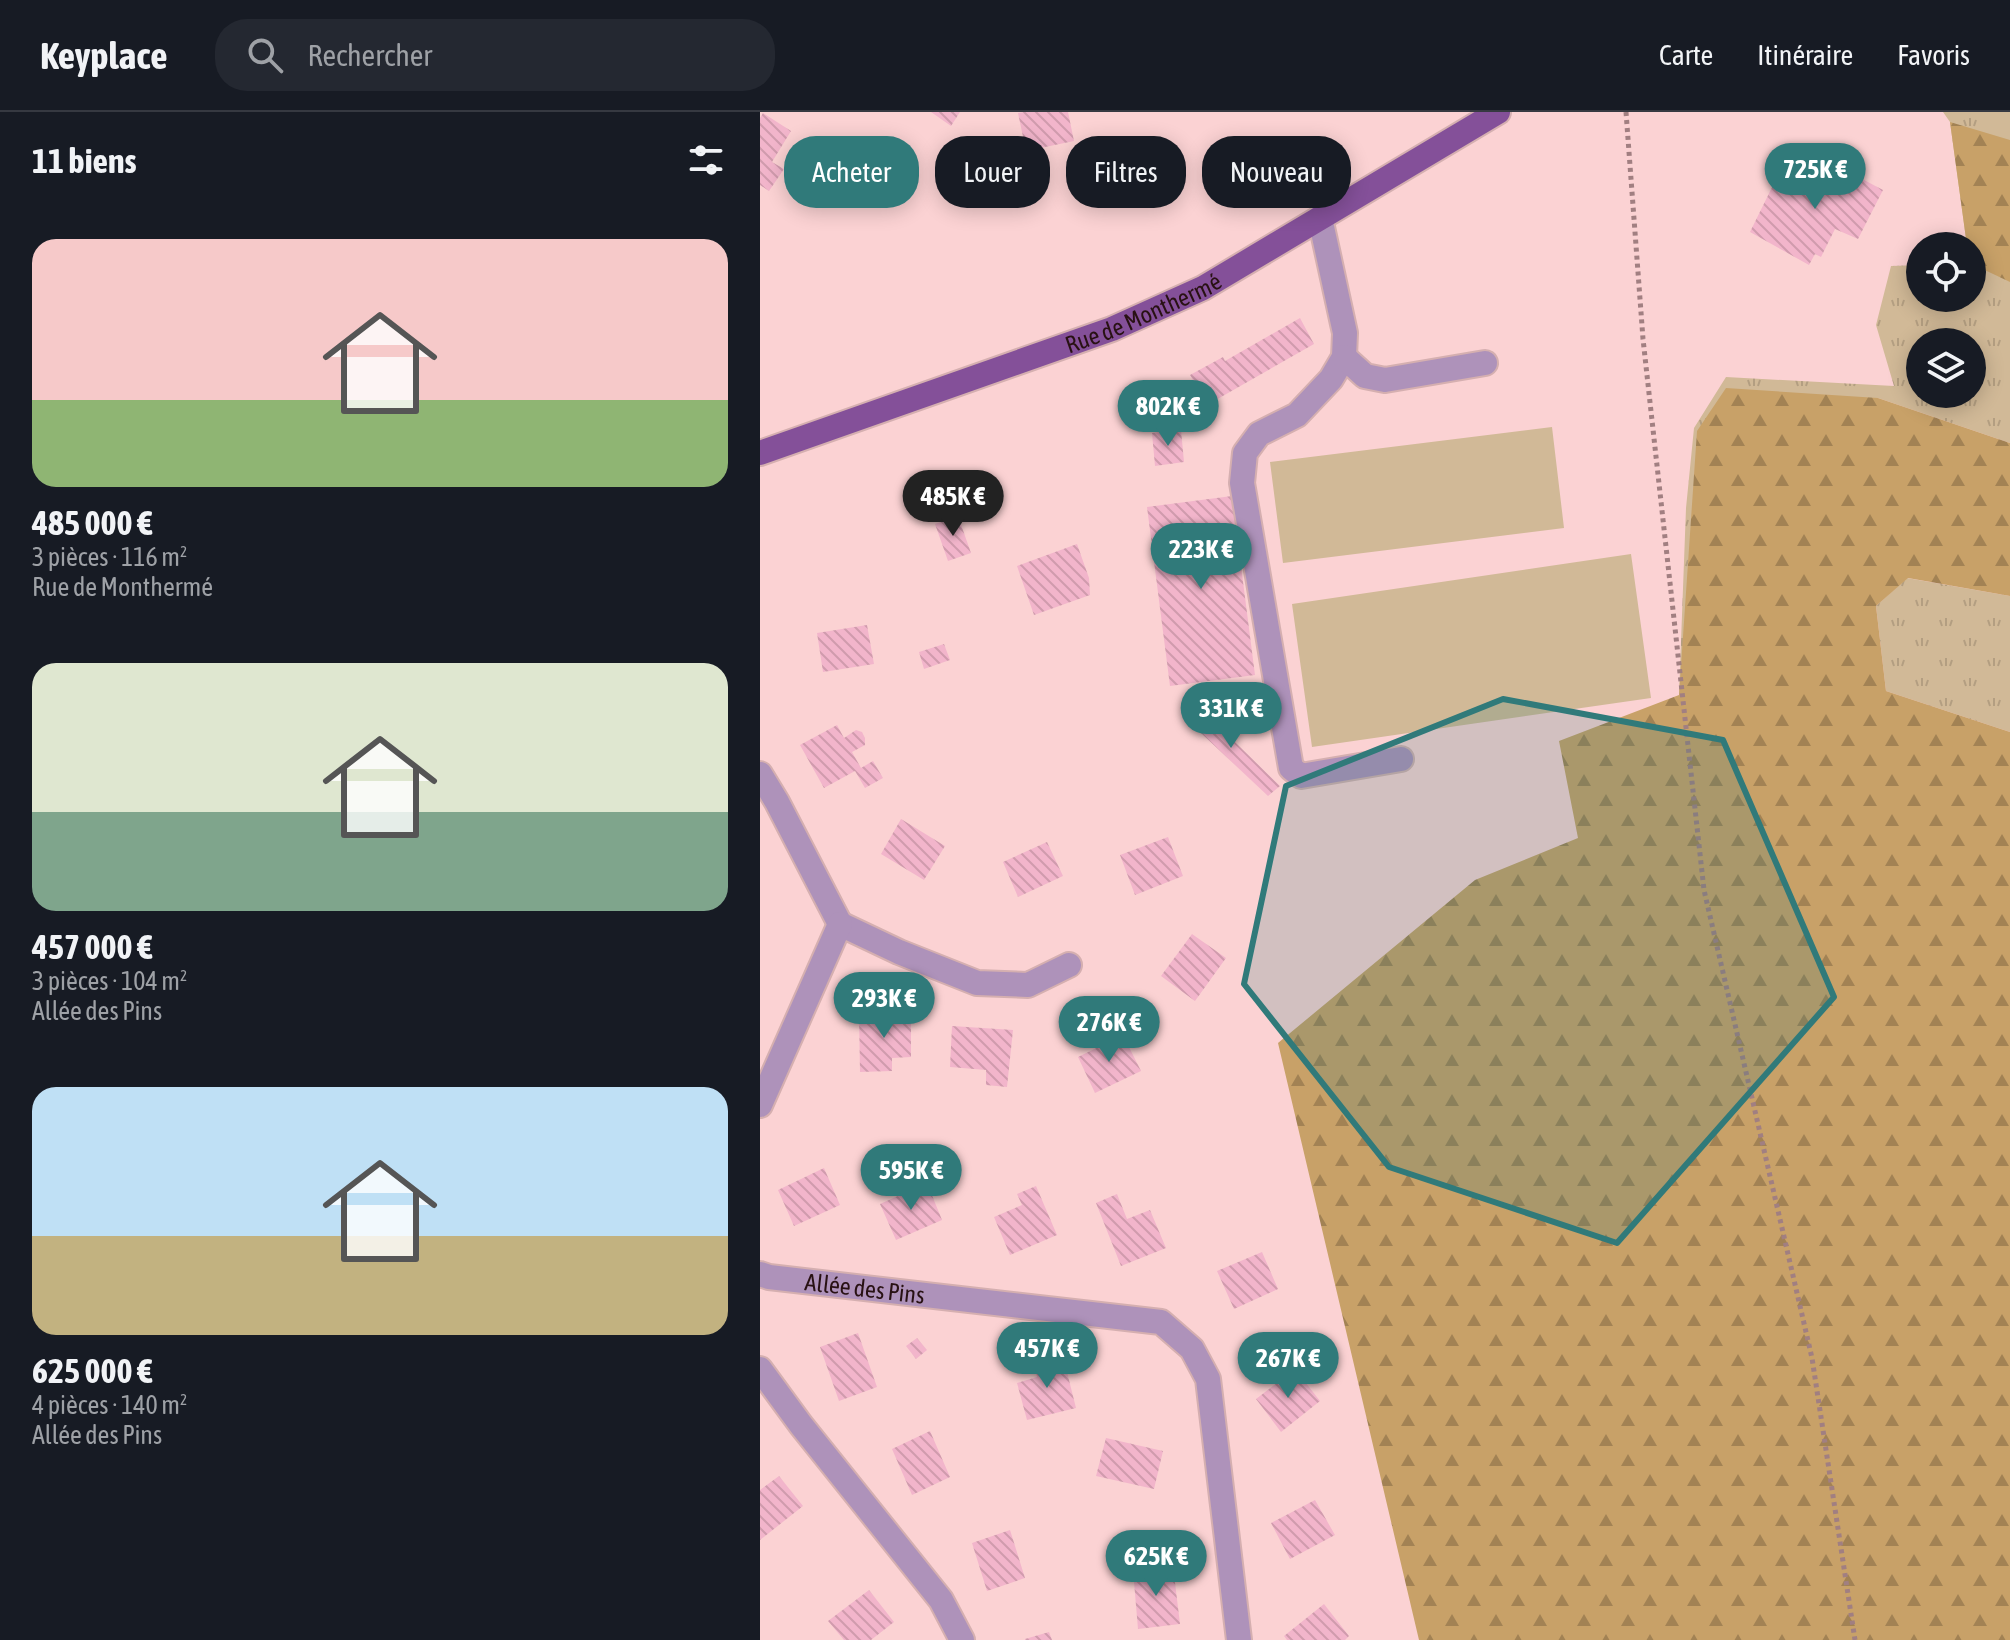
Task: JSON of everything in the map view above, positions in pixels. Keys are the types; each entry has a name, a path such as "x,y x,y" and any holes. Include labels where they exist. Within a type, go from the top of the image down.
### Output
{"main road":[{"name":"Rue de Monthermé","path":"760,453 1112,329 1203,288 1498,112"}],"street":[{"path":"1320,218 1345,333 1344,357 1331,379 1297,415 1259,434 1245,453 1242,483 1291,768 1301,776 1401,759"},
{"path":"1344,357 1365,376 1385,380 1485,363"},
{"path":"760,774 840,924 977,983 1028,985 1069,965"},
{"path":"760,1105 840,924"},
{"name":"Allée des Pins","path":"760,1274 1161,1322 1192,1349 1208,1379 1239,1640"},
{"path":"760,1369 811,1438 941,1600 962,1640"}],"path":[{"path":"1626,112 1643,339 1704,890 1812,1358 1855,1640"}],"highlighted area":[{"path":"1503,699 1723,740 1834,997 1617,1243 1389,1167 1244,984 1286,786"}],"green space":[{"path":"1943,112 2010,112 2010,443 1907,408 1986,408 1986,328 1906,328 1906,408 1878,398 1679,695 1686,508 1694,428 1726,377 1894,386 1876,325 1891,266 1906,265 1906,312 1986,312 1986,232 1965,232 1950,122"},
{"path":"1950,122 2010,140 2010,282 1986,271 1986,232 1965,232"},
{"path":"1726,388 1878,398 2010,443 2010,596 1908,578 1876,606 1886,691 2010,732 2010,1640 1419,1640 1278,1043 1475,880 1578,838 1559,741 1679,695 1697,431"},
{"path":"1552,427 1564,528 1283,563 1270,462"},
{"path":"1631,554 1651,698 1312,747 1292,604"},
{"path":"1907,578 2010,596 2010,732 1886,691 1876,606"}],"building":[{"path":"931,112 960,112 951,126"},
{"path":"1068,112 1073,136 1066,136 1066,143 1050,146 1050,136 1023,136 1018,113"},
{"path":"763,113 791,131 784,136 784,142 772,162 784,169 769,191 760,185 760,118"},
{"path":"1830,162 1883,190 1858,239 1835,229 1821,257 1815,254 1809,265 1750,232 1781,169 1817,186"},
{"path":"1300,318 1314,344 1207,405 1202,397 1161,420 1152,404 1193,380 1190,375 1223,357 1225,361"},
{"path":"1181,430 1184,462 1155,466 1152,433"},
{"path":"1232,496 1255,675 1170,686 1147,507"},
{"path":"958,516 971,553 948,561 935,524"},
{"path":"1077,544 1089,578 1090,595 1034,615 1017,566"},
{"path":"867,625 874,664 823,672 817,633"},
{"path":"944,644 950,660 924,669 919,652"},
{"path":"1196,704 1280,786 1268,796 1184,717"},
{"path":"837,725 844,738 856,730 862,732 865,745 852,752 861,768 873,761 883,778 865,788 855,771 824,788 800,745"},
{"path":"901,819 945,846 924,880 881,854"},
{"path":"1168,837 1183,876 1135,895 1120,855"},
{"path":"1047,842 1063,876 1018,897 1003,862"},
{"path":"1192,934 1226,958 1195,1001 1161,976"},
{"path":"911,1013 911,1057 892,1058 892,1071 860,1072 859,1014"},
{"path":"952,1026 1013,1030 1007,1087 986,1085 986,1070 950,1067"},
{"path":"1123,1035 1141,1071 1095,1093 1078,1057"},
{"path":"824,1168 840,1205 794,1226 778,1190"},
{"path":"927,1183 942,1220 896,1240 880,1204"},
{"path":"1036,1186 1057,1235 1010,1255 994,1217 1022,1205 1017,1194"},
{"path":"1117,1194 1127,1219 1150,1210 1166,1248 1121,1266 1096,1203"},
{"path":"1262,1252 1278,1289 1234,1309 1217,1271"},
{"path":"858,1333 877,1387 839,1401 820,1347"},
{"path":"917,1338 927,1350 916,1359 906,1346"},
{"path":"1063,1356 1076,1408 1027,1420 1017,1383 1037,1377 1034,1364"},
{"path":"1295,1369 1320,1401 1281,1432 1256,1399"},
{"path":"930,1431 950,1477 912,1495 892,1449"},
{"path":"1106,1438 1163,1451 1154,1489 1096,1476"},
{"path":"779,1476 803,1506 760,1540 760,1490"},
{"path":"1315,1500 1335,1535 1290,1559 1271,1523"},
{"path":"1010,1530 1025,1578 987,1591 972,1543"},
{"path":"1173,1566 1180,1624 1138,1629 1133,1570"},
{"path":"869,1590 894,1622 871,1640 844,1640 828,1621"},
{"path":"1324,1604 1349,1636 1345,1640 1287,1640 1284,1636"},
{"path":"1049,1632 1052,1640 1025,1640 1025,1639"}]}
